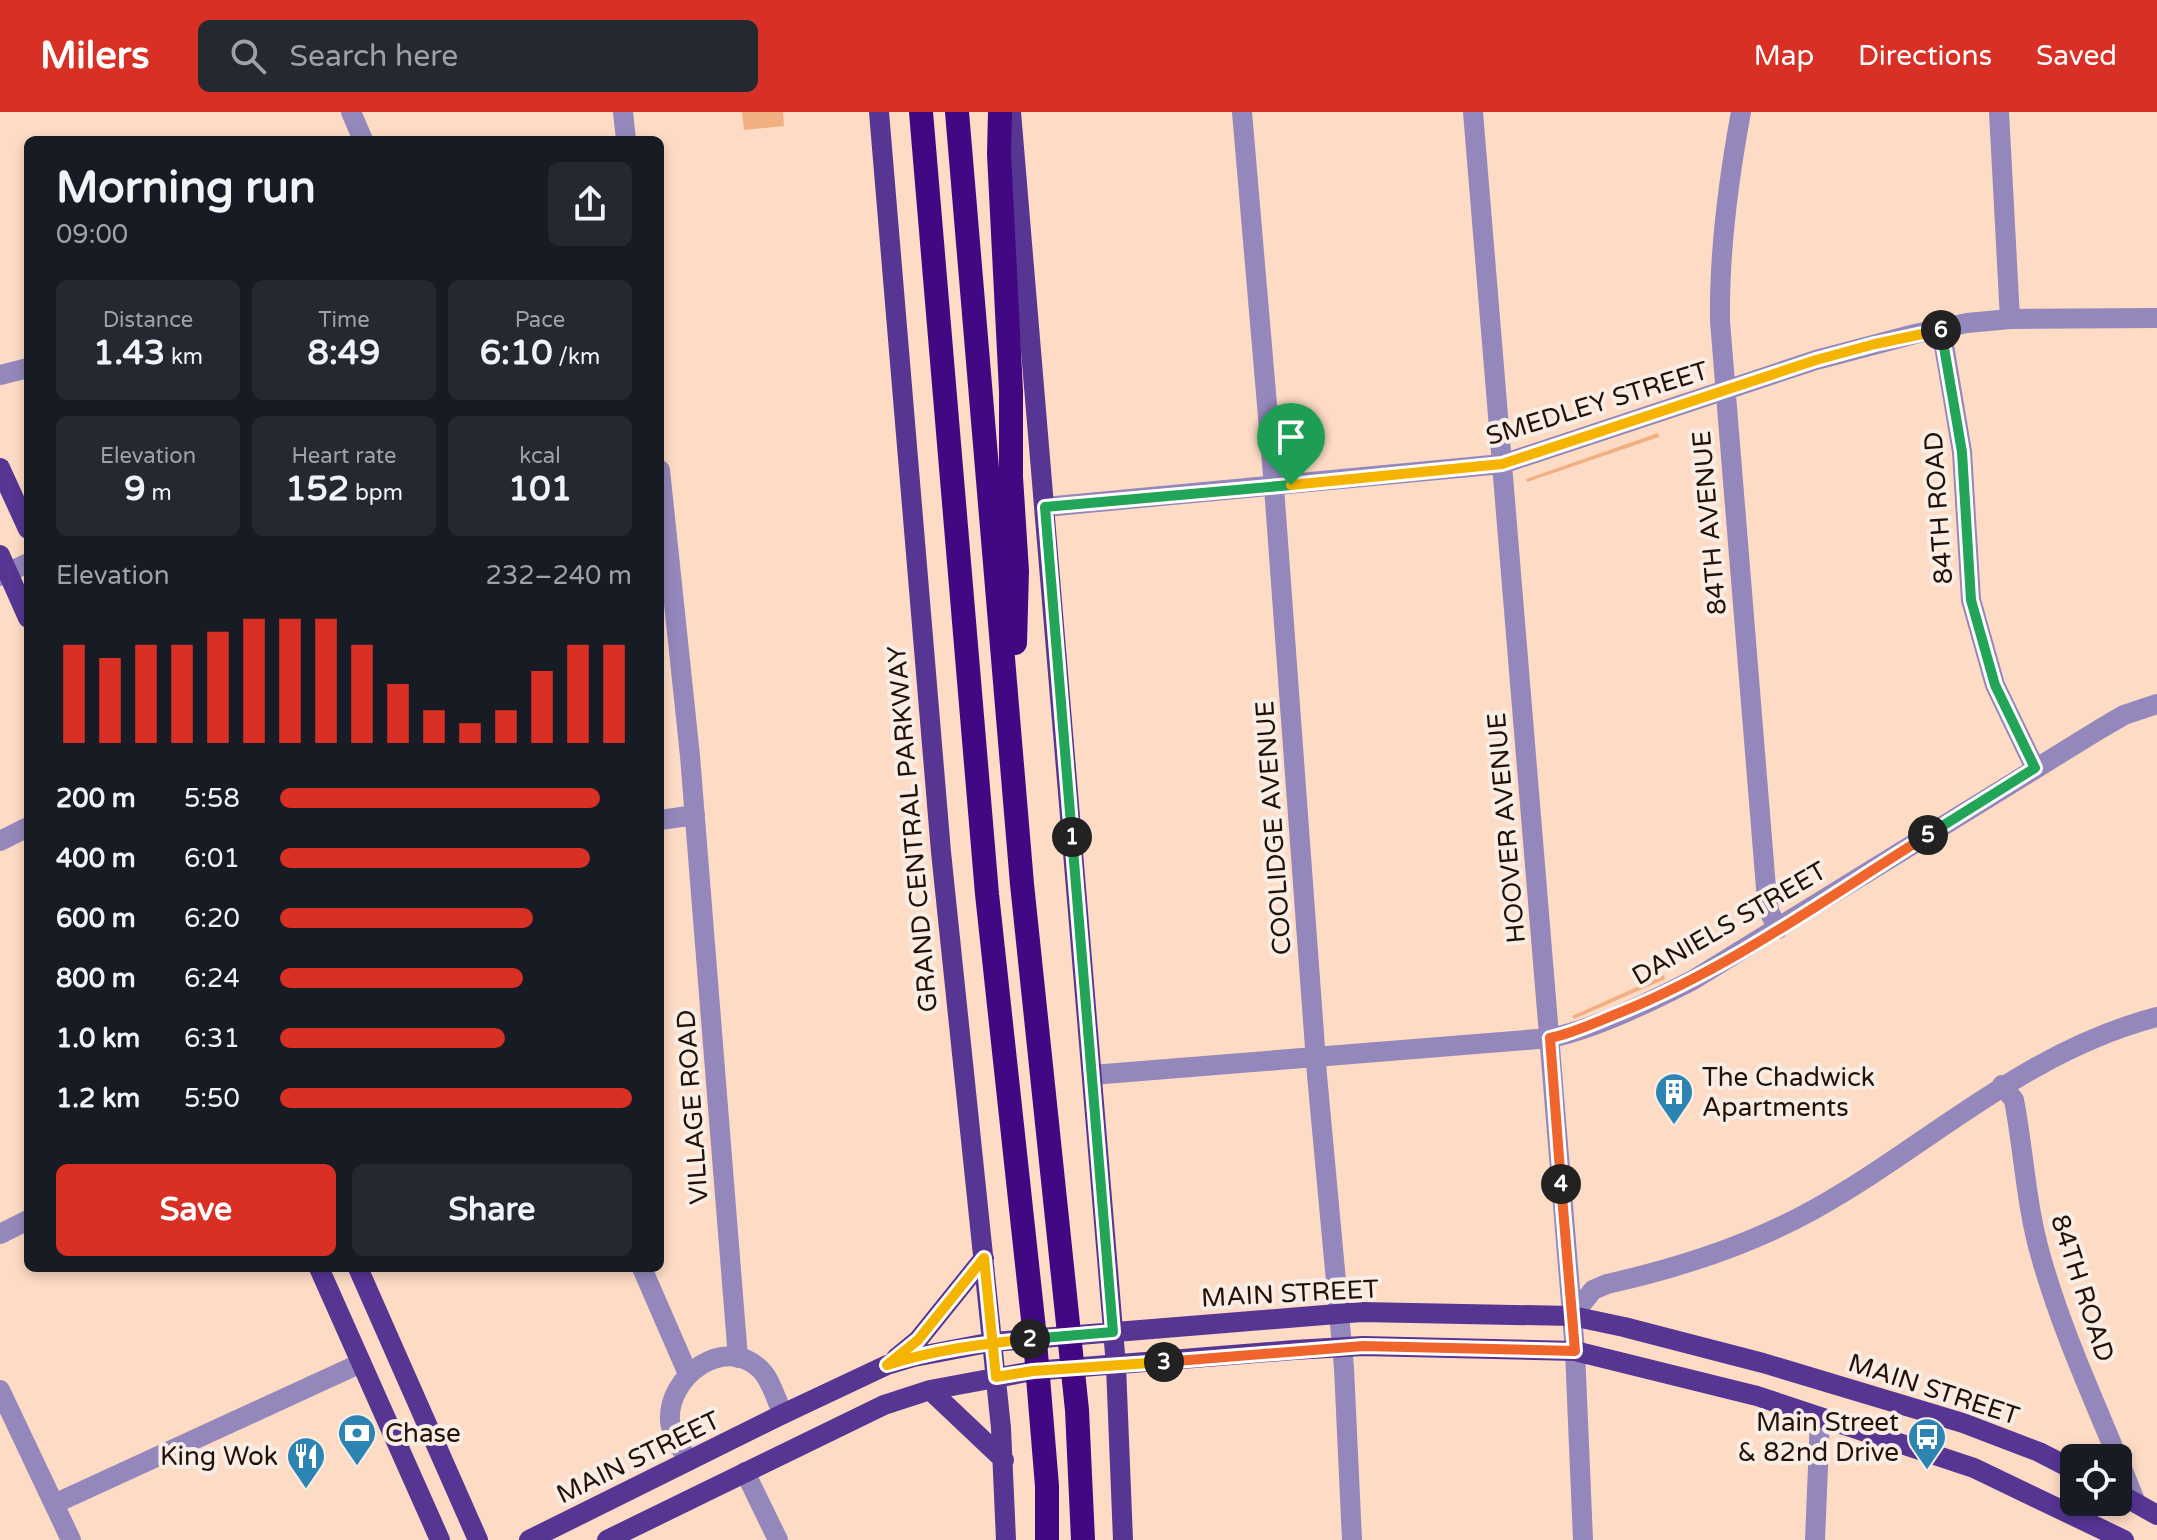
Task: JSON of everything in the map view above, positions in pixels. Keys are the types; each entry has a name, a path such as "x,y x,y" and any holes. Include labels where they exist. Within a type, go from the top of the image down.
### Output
{"highway":[{"path":"921,112 987,894 1034,1329 1047,1486 1047,1540"},
{"path":"957,112 1013,781 1077,1410 1083,1540"},
{"path":"1000,112 999,154 1017,571 1013,781"}],"main road":[{"name":"GRAND CENTRAL PARKWAY","path":"879,112 941,852 984,1258 1000,1342 1006,1540"},
{"path":"1011,112 1092,1075 1106,1332 1123,1540"},
{"path":"0,468 24,520"},
{"path":"3,568 24,610"},
{"path":"887,1365 918,1340 984,1258"},
{"path":"321,1272 440,1540"},
{"path":"360,1272 478,1540"},
{"name":"MAIN STREET","path":"529,1540 887,1365 940,1350 1106,1332 1338,1314 1572,1316 1763,1363 1963,1423 2060,1463"},
{"path":"607,1540 884,1405 930,1390 1003,1376 1341,1347 1575,1351 1757,1396 1974,1468 2124,1540"},
{"path":"930,1390 1004,1460"},
{"path":"2132,1501 2157,1515"}],"street":[{"path":"351,112 361,136"},
{"path":"623,112 626,136"},
{"name":"COOLIDGE AVENUE","path":"1242,112 1341,1347 1352,1540"},
{"name":"HOOVER AVENUE","path":"1473,112 1575,1351 1583,1540"},
{"name":"84TH AVENUE","path":"1741,112 1720,252 1720,321 1766,888 1768,907 1778,929"},
{"path":"1999,112 2010,319"},
{"name":"SMEDLEY STREET","path":"1045,507 1502,464 1816,360 1941,328 2010,319 2157,318"},
{"name":"84TH ROAD","path":"1941,328 1962,452 1971,600 1995,685 2035,768"},
{"path":"0,375 24,369"},
{"name":"VILLAGE ROAD","path":"664,509 695,815 738,1358"},
{"path":"3,568 24,564"},
{"name":"DANIELS STREET","path":"1092,1075 1550,1038 1567,1034 1668,993 1778,929 2124,715 2157,704"},
{"path":"664,819 695,815"},
{"path":"0,841 24,829"},
{"path":"1572,1316 1593,1290 1728,1250 1813,1210 1857,1184 2002,1085 2080,1044 2157,1017"},
{"name":"84TH ROAD","path":"2002,1085 2014,1100 2031,1215 2052,1294 2107,1444"},
{"path":"0,1234 24,1222"},
{"path":"644,1272 688,1374"},
{"path":"688,1461 670,1424 671,1404 678,1385 688,1374 710,1360 738,1358 749,1361 763,1371 783,1414"},
{"path":"54,1504 361,1363"},
{"path":"0,1390 71,1540"},
{"path":"1815,1540 1820,1418"},
{"path":"745,1472 778,1540"}],"shaded area":[{"path":"742,112 783,112 784,126 744,130"},
{"path":"1658,433 1659,437 1527,482 1526,479"},
{"path":"1664,975 1665,979 1574,1019 1572,1016"}],"place":[{"name":"The Chadwick Apartments","path":"1674,1126"},
{"name":"Chase","path":"357,1467"},
{"name":"Main Street & 82nd Drive","path":"1927,1471"},
{"name":"King Wok","path":"306,1490"}],"route":[{"path":"1291,485 1045,507 1113,1332 993,1342 970,1345 887,1365 918,1340 984,1258 993,1342 996,1377 1033,1371 1363,1346 1575,1351 1550,1038 1642,1004 1693,980 2035,768 1995,685 1971,600 1965,540 1965,479 1959,425 1941,328 1816,360 1502,464 1291,485"}]}
